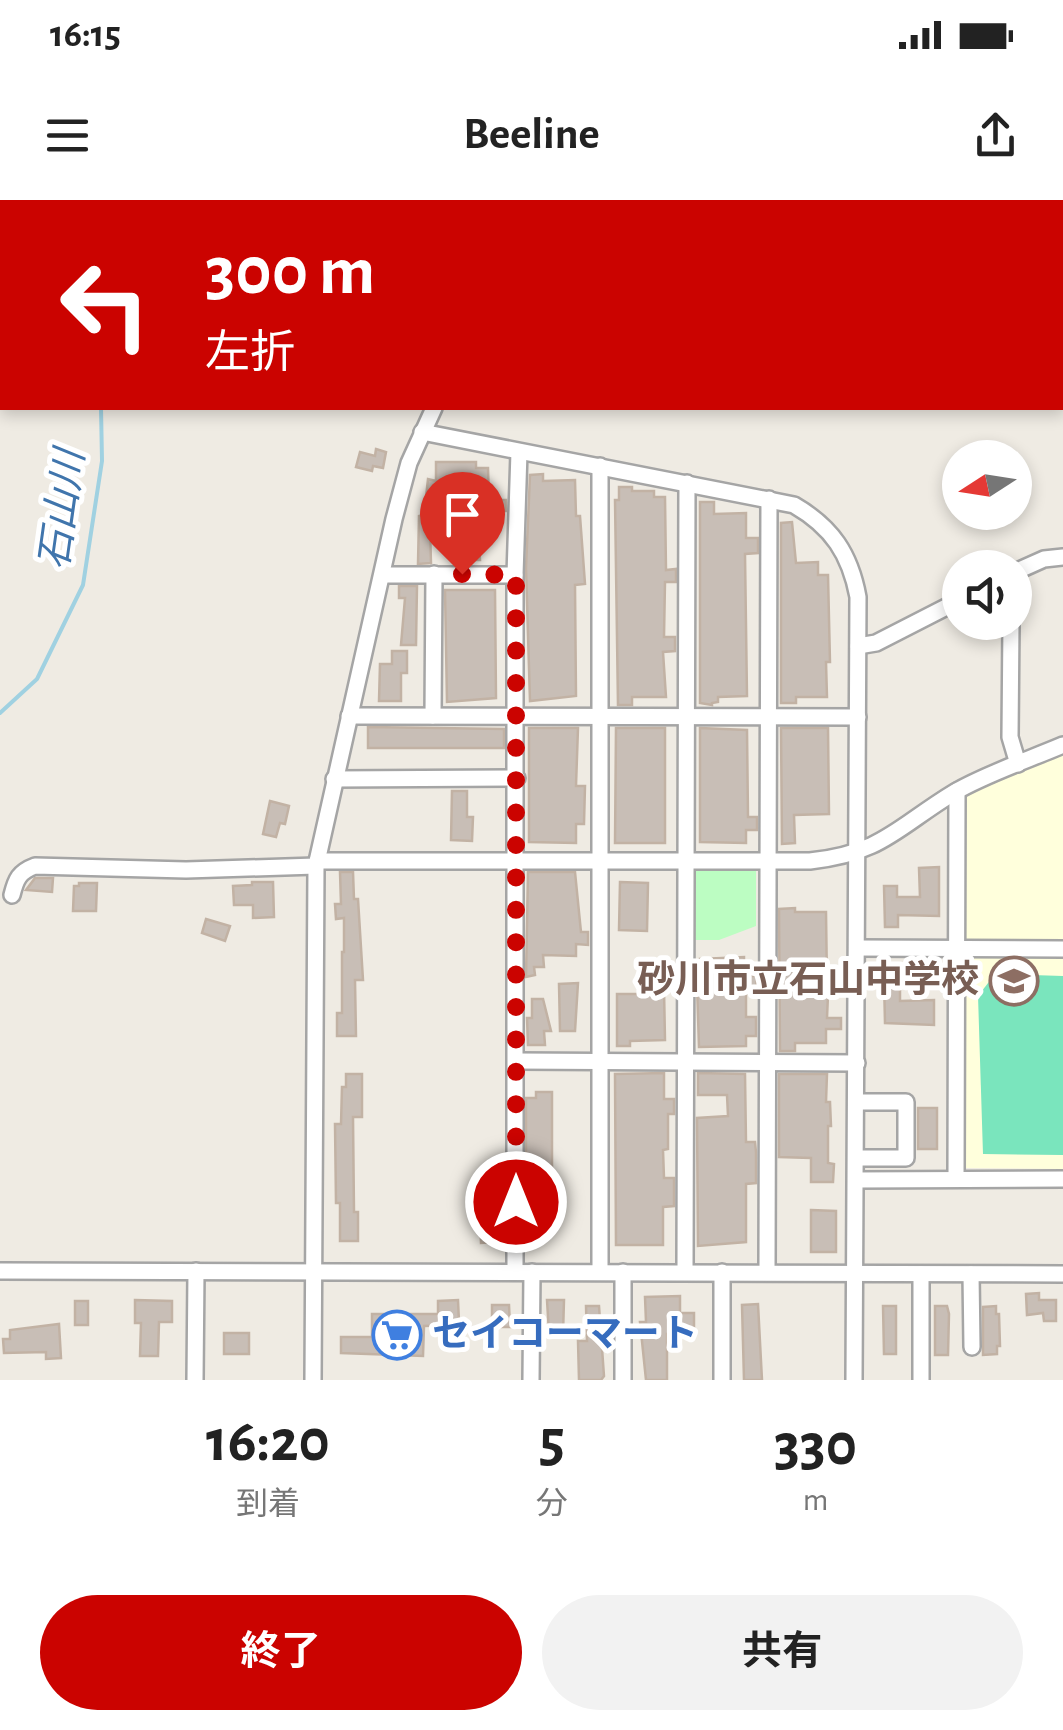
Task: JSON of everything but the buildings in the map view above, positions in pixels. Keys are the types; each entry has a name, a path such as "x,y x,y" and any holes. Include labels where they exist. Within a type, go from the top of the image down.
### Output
{"street":[{"path":"313,1380 316,863 409,463 433,410"},
{"path":"422,432 794,505 829,530 854,573 858,598 854,1380"},
{"path":"515,1272 518,452"},
{"path":"600,466 600,1272"},
{"path":"685,1272 687,484"},
{"path":"767,1272 769,499"},
{"path":"1032,564 1063,557"},
{"path":"434,574 434,716"},
{"path":"382,575 516,575"},
{"path":"858,646 876,643 942,609"},
{"path":"1011,640 1010,736 1018,764"},
{"path":"348,716 858,717"},
{"path":"12,895 16,878 35,866 186,870 316,863 517,860 810,861 858,853 880,844 957,791 1063,745"},
{"path":"334,779 517,778"},
{"path":"956,1179 957,791"},
{"path":"858,948 1063,949"},
{"path":"516,1061 857,1063"},
{"path":"857,1102 906,1102 906,1158 857,1158"},
{"path":"857,1180 1063,1179"},
{"path":"0,1271 1063,1274"},
{"path":"196,1271 196,1380"},
{"path":"532,1272 532,1380"},
{"path":"623,1272 623,1380"},
{"path":"722,1272 722,1380"},
{"path":"920,1380 921,1274"},
{"path":"971,1274 972,1347"}],"shaded area":[{"name":"砂川市立石山中学校","path":"1063,752 1063,1169 965,1168 965,793"}],"green space":[{"path":"692,867 756,868 756,926 719,940 691,940"},
{"path":"995,974 1063,976 1063,1155 983,1154 978,996"}],"waterway":[{"name":"石山川","path":"0,713 37,679 83,585 102,461 101,410"}],"place":[{"name":"砂川市立石山中学校","path":"1014,981"},
{"name":"セイコーマート","path":"397,1335"}],"route":[{"path":"462,574 516,575 516,1202"}]}
